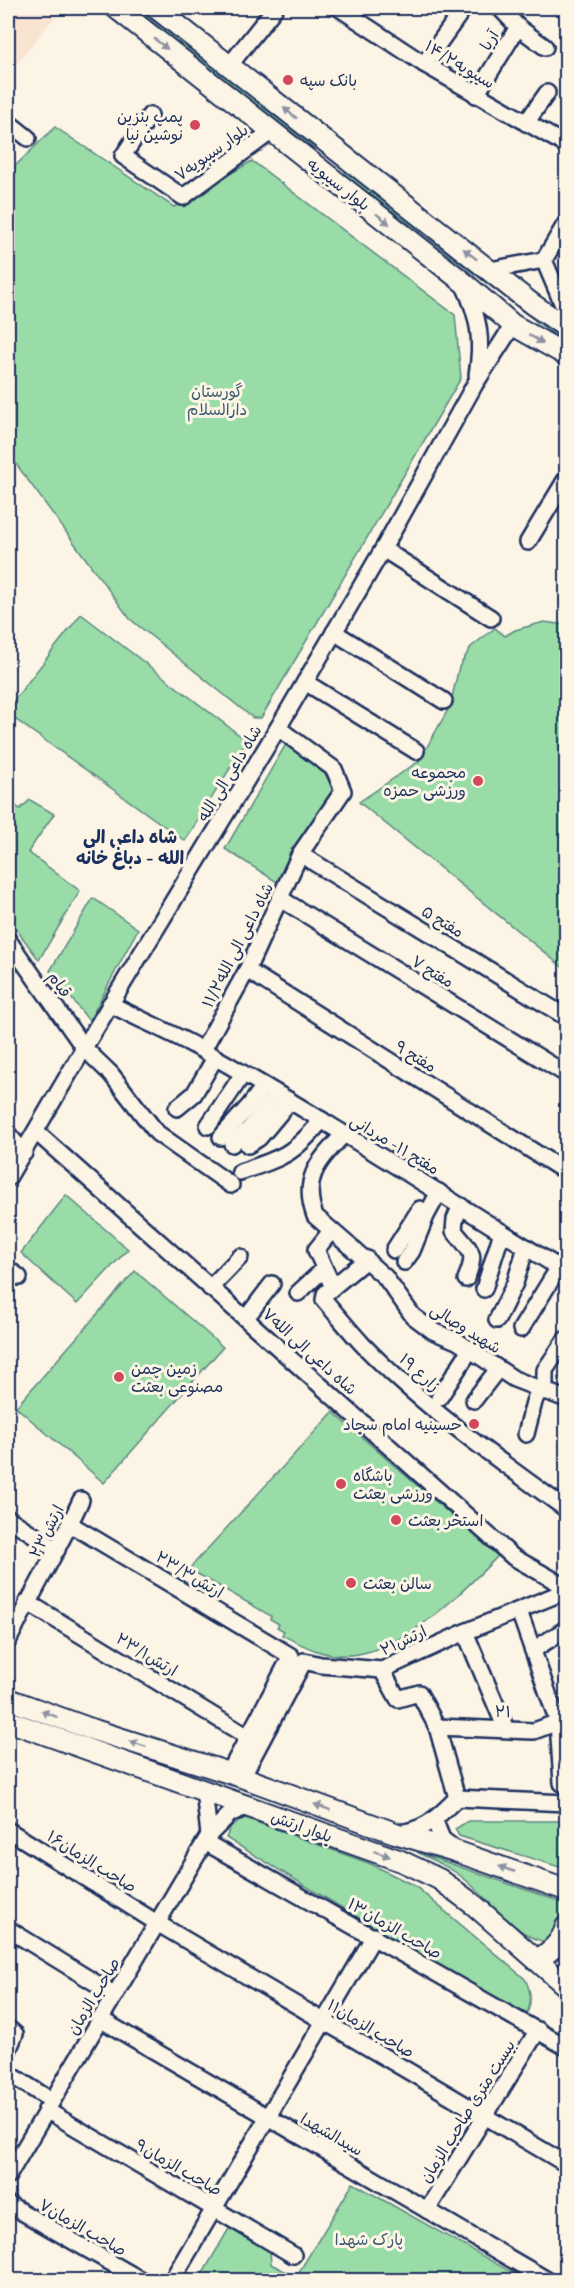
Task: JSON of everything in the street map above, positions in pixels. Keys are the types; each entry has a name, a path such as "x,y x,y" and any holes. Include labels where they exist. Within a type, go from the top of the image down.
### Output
{"main road":[{"name":"بلوار سیبویه","path":"116,8 463,282 513,325 567,355"},
{"name":"بلوار سیبویه","path":"156,8 532,304 567,327"},
{"path":"320,170 336,149"},
{"name":"بلوار ارتش","path":"8,1699 235,1775 395,1833 458,1852 565,1893"},
{"name":"بلوار ارتش","path":"8,1721 401,1861 439,1879 474,1905 567,1986"},
{"path":"537,1960 551,1951 562,1938 567,1927"}],"street":[{"path":"229,66 275,8"},
{"name":"سیبویه۱۴/۲","path":"339,8 424,64 567,145"},
{"path":"424,64 464,8"},
{"name":"آریا","path":"476,95 518,27 500,8"},
{"path":"518,27 545,47"},
{"path":"526,123 547,93"},
{"name":"بلوار سیبویه۷","path":"150,115 123,156 183,197 272,131"},
{"path":"8,122 28,138"},
{"path":"490,270 544,260 567,223"},
{"path":"544,260 567,312"},
{"path":"463,282 475,309 479,329 480,357 475,384"},
{"name":"شاه داعی الی الله","path":"8,1178 110,1004 278,728 383,549 475,384 513,325"},
{"path":"528,542 567,479"},
{"path":"383,549 491,618"},
{"path":"334,632 444,702"},
{"path":"305,682 416,751"},
{"name":"۱۱/۲شاه داعی الی الله","path":"177,1108 194,1094 209,1054 300,854 343,791 334,769 278,728"},
{"name":"مفتح ۵","path":"300,854 567,1017"},
{"name":"مفتح ۷","path":"281,899 567,1074"},
{"name":"قیام","path":"8,940 84,1048 111,1074 157,1133 231,1185"},
{"name":"مفتح ۹","path":"247,970 567,1172"},
{"name":"مفتح ۱۱- مردانی","path":"110,1004 209,1054 322,1120 526,1247 563,1266"},
{"path":"208,1126 243,1074"},
{"path":"226,1141 249,1129 277,1094"},
{"path":"248,1145 259,1138 277,1094"},
{"path":"240,1172 283,1157 304,1140 322,1120"},
{"name":"شاه داعی الی الله۷","path":"36,1132 513,1557 567,1589"},
{"path":"8,1134 24,1152"},
{"name":"شهید وصالی","path":"343,1135 317,1164 314,1172 311,1183 314,1213 331,1231 367,1259 385,1277 413,1316 433,1331 457,1341 514,1379 567,1399"},
{"path":"399,1256 412,1251 435,1190"},
{"path":"461,1206 455,1219 454,1231 472,1255 472,1264 466,1280"},
{"name":"۱۹ زارع","path":"331,1231 316,1250 333,1287 325,1294 324,1300 364,1346 473,1440 567,1509"},
{"path":"484,1289 502,1232"},
{"path":"497,1320 515,1283 526,1247"},
{"path":"210,1288 240,1257"},
{"path":"333,1287 367,1259"},
{"path":"521,1329 563,1266"},
{"path":"298,1293 324,1269"},
{"path":"246,1318 272,1284"},
{"path":"526,1434 534,1402 542,1391 545,1370 567,1339"},
{"path":"439,1398 470,1350"},
{"path":"474,1400 498,1369"},
{"name":"ارتش۲۳","path":"8,1641 11,1624 27,1602 57,1550 81,1500"},
{"path":"8,1518 57,1550"},
{"name":"۲۳/۳ارتش","path":"70,1524 291,1656 248,1737"},
{"name":"ارتش۲۱","path":"235,1775 304,1661 321,1665 382,1670 567,1589"},
{"name":"۲۳/۱ارتش","path":"27,1602 248,1737"},
{"path":"519,1611 532,1650 562,1720 562,1783"},
{"path":"532,1650 567,1629"},
{"path":"465,1632 506,1729"},
{"path":"382,1670 398,1699 419,1693 437,1727 457,1798"},
{"name":"۲۱","path":"437,1727 534,1731 562,1720"},
{"path":"235,1775 248,1737"},
{"path":"204,1790 207,1838"},
{"path":"395,1833 413,1831 426,1826 457,1798 567,1803"},
{"name":"صاحب الزمان","path":"8,2176 207,1838 230,1814 248,1806"},
{"path":"434,1819 442,1839 458,1852"},
{"name":"صاحب الزمان۱۶","path":"8,1830 157,1923"},
{"name":"صاحب الزمان۱۳","path":"207,1838 567,2047"},
{"name":"صاحب الزمان۱۱","path":"157,1923 567,2164"},
{"path":"8,1929 115,1995"},
{"path":"172,2280 374,1936"},
{"name":"سیدالشهدا","path":"100,2019 547,2280"},
{"name":"بیست متری صاحب الزمان","path":"427,2210 538,2030"},
{"path":"8,2051 11,2031"},
{"name":"صاحب الزمان۹","path":"8,2073 49,2106 293,2255"},
{"name":"صاحب الزمان۷","path":"8,2204 141,2280"}],"shaded area":[{"path":"8,8 62,8 8,75"}],"green space":[{"path":"131,8 140,8 316,146 314,149"},
{"name":"گورستان دارالسلام","path":"55,127 174,207 252,161 455,315 461,378 261,718 253,718 130,619 8,453 8,173"},
{"path":"347,171 566,339 566,344 344,174"},
{"path":"81,614 247,741 185,841 8,714 8,708"},
{"name":"مجموعه ورزشی حمزه","path":"544,622 566,625 566,970 359,802 419,761 450,706 459,667 471,647 495,628 505,636 515,630"},
{"path":"286,744 325,774 333,788 331,795 289,853 292,861 280,884 225,849"},
{"path":"8,800 20,809 30,800 54,814 28,852 80,891 39,960 8,918"},
{"path":"93,898 138,929 89,1021 50,971"},
{"path":"66,1195 128,1249 77,1304 21,1253"},
{"name":"زمین چمن مصنوعی بعثت","path":"135,1271 223,1347 104,1483 16,1407"},
{"name":"باشگاه ورزشی بعثت","path":"333,1412 498,1556 462,1592 418,1627 370,1651 345,1655 320,1652 282,1635 284,1631 277,1627 279,1624 270,1619 271,1616 189,1569"},
{"path":"245,1818 371,1864 415,1886 525,1979 530,1998 525,2018 226,1838 231,1826"},
{"path":"468,1821 566,1821 566,1869 459,1836 455,1829"},
{"path":"417,1852 564,1903 563,1921 555,1934 545,1942 533,1938 511,1923 457,1873"},
{"name":"پارک شهدا","path":"353,2183 525,2280 199,2280 231,2225 270,2251 271,2264 296,2277"}],"place":[{"name":"بانک سپه","path":"288,80"},
{"name":"پمپ بنزین نوشین نیا","path":"195,125"},
{"name":"مجموعه ورزشی حمزه","path":"478,781"},
{"name":"زمین چمن مصنوعی بعثت","path":"119,1377"},
{"name":"حسینیه امام سجاد","path":"474,1424"},
{"name":"باشگاه ورزشی بعثت","path":"341,1484"},
{"name":"استخر بعثت","path":"396,1520"},
{"name":"سالن بعثت","path":"351,1583"}],"district":[{"name":"شاه داعی الی الله - دباغ خانه","path":"130,846"}]}
